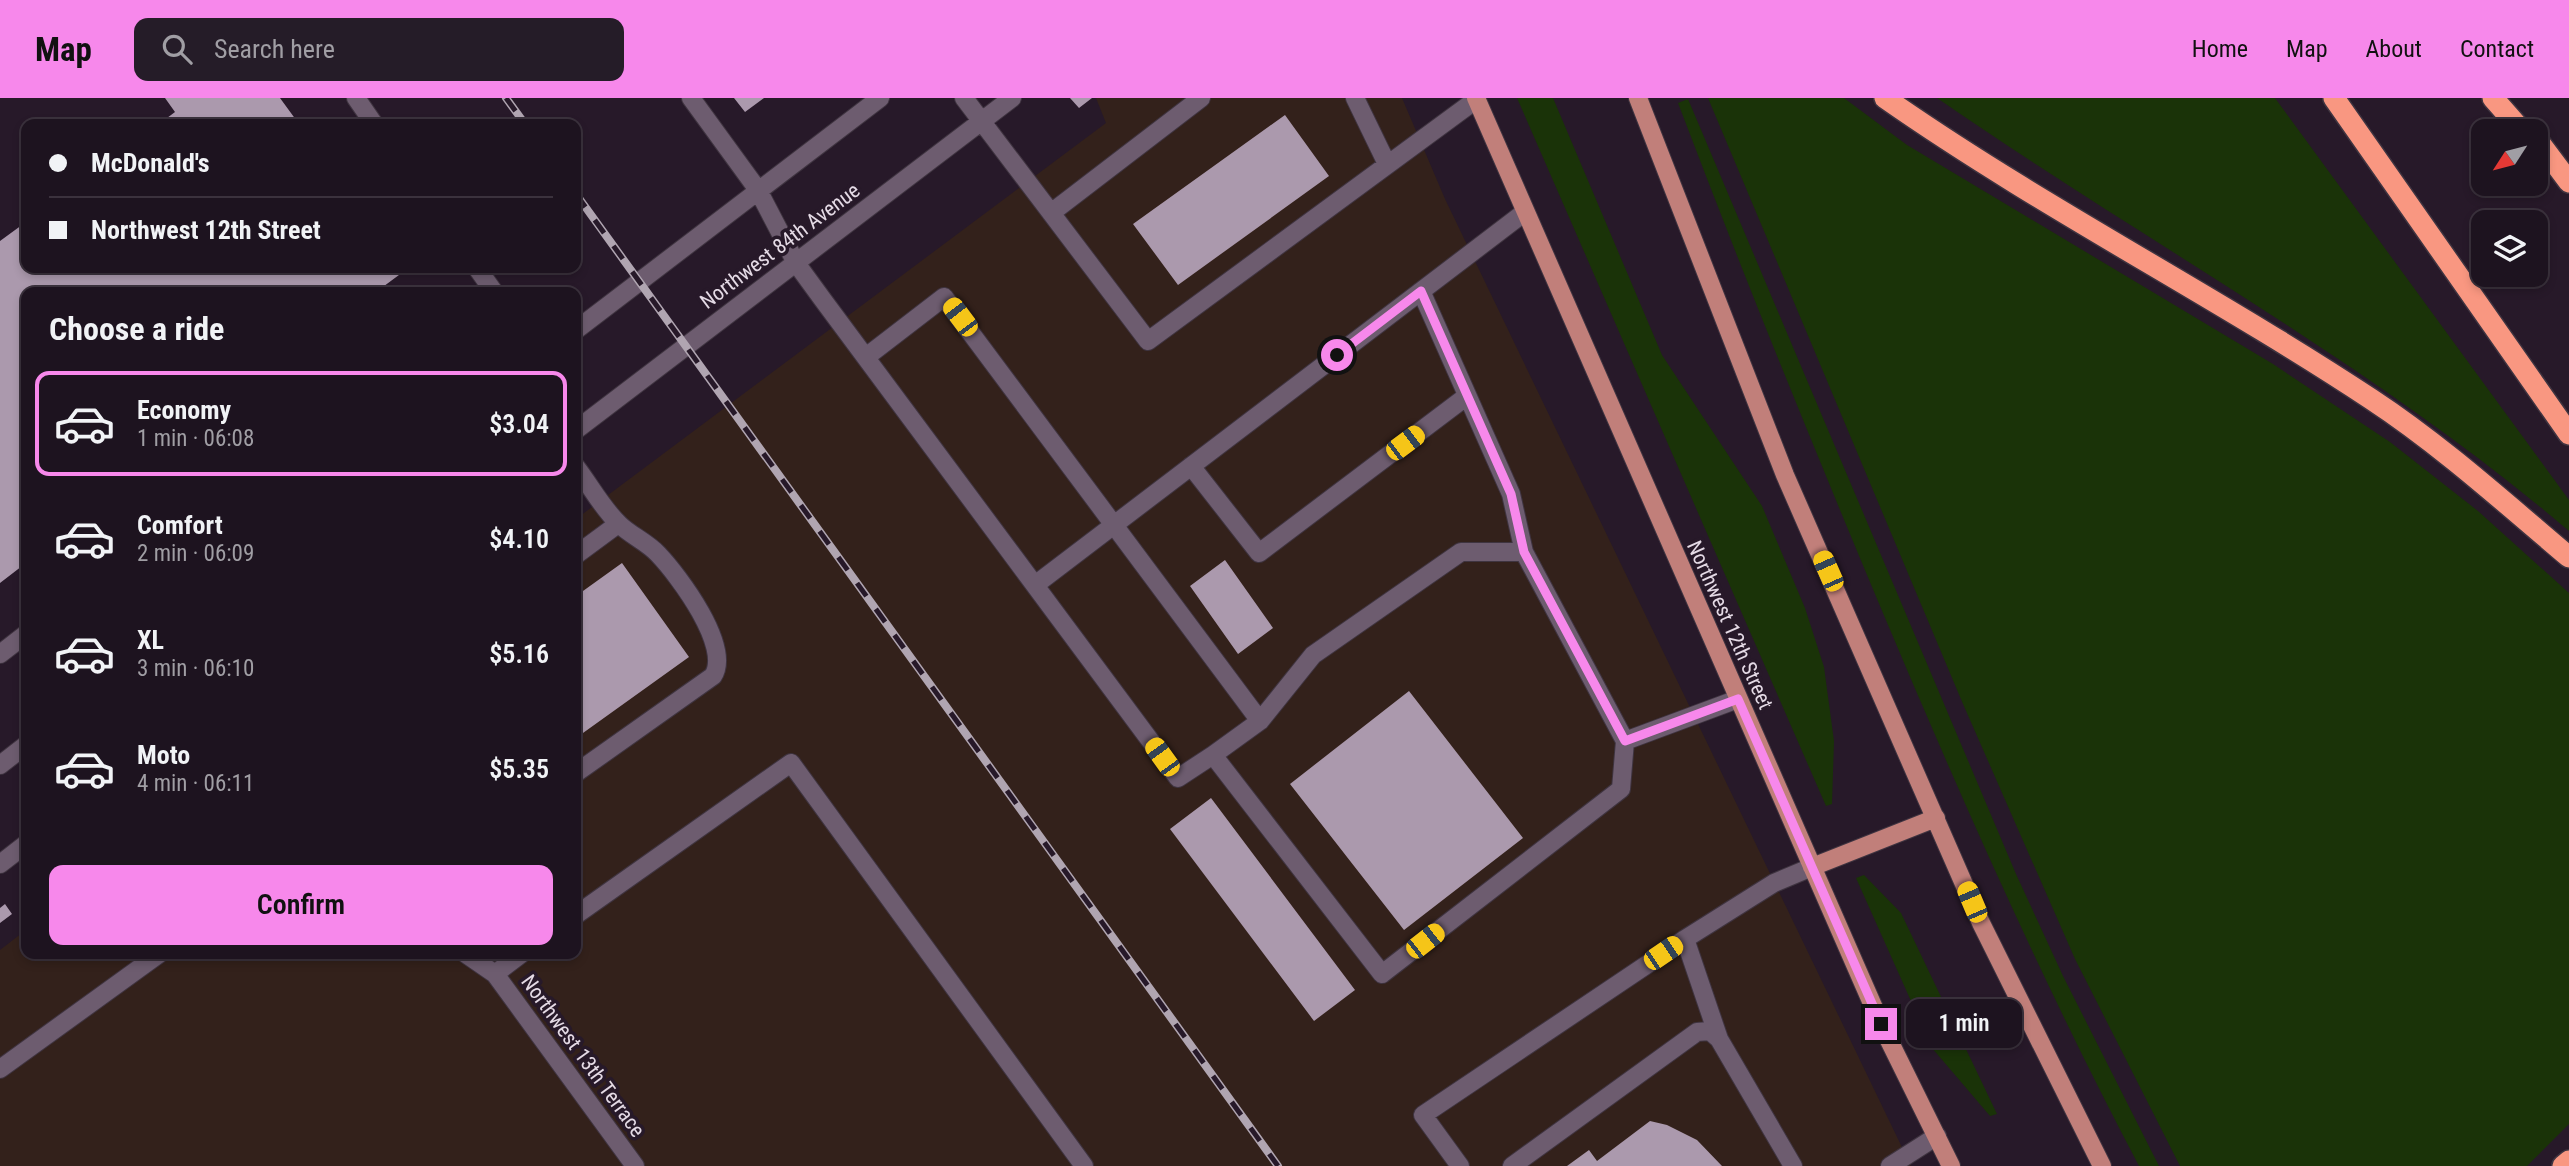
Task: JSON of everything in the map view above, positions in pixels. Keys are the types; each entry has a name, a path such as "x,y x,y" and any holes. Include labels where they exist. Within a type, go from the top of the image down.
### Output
{"highway":[{"path":"1885,98 1945,140 2262,328 2374,401 2490,490 2569,557"},
{"path":"2334,98 2569,434"},
{"path":"2493,98 2511,119"},
{"path":"2505,98 2522,119"},
{"path":"2548,154 2569,183"},
{"path":"2548,159 2569,183"},
{"path":"2563,1166 2569,1161"}],"main road":[{"path":"1638,98 1785,475 1987,935 2102,1166"},
{"name":"Northwest 12th Street","path":"1477,99 1881,1024 1951,1166"},
{"path":"1812,867 1936,818"}],"street":[{"path":"356,98 371,119"},
{"path":"691,98 758,190 796,263 1178,779 1261,721 1313,655 1461,552 1524,552"},
{"path":"581,326 880,98"},
{"path":"964,98 1148,341 1477,99"},
{"name":"Northwest 84th Avenue","path":"581,426 1012,98"},
{"path":"1051,213 1201,98"},
{"path":"1354,98 1387,164"},
{"path":"1035,585 1525,212"},
{"path":"1213,755 1382,974 1621,789 1625,741 1524,552 1511,494 1421,291"},
{"path":"866,357 944,297 1116,523 1261,721"},
{"path":"1191,466 1259,553 1467,396"},
{"path":"581,474 618,524 657,553 703,617 719,649 718,669 713,676 581,769"},
{"path":"581,551 618,524"},
{"path":"0,654 21,638"},
{"path":"1625,741 1738,699"},
{"path":"0,765 21,749"},
{"path":"581,911 791,763 1084,1166"},
{"path":"0,864 21,848"},
{"path":"1460,1166 1423,1115 1685,939 1774,883 1812,867"},
{"path":"1685,939 1719,1039 1793,1166"},
{"path":"0,1069 152,959"},
{"name":"Northwest 13th Terrace","path":"473,959 495,974 635,1166"},
{"name":"Northwest 13th Terrace","path":"490,959 495,974"},
{"path":"495,974 514,959"},
{"path":"1513,1166 1697,1032 1710,1031 1719,1039"},
{"path":"1889,1166 1937,1136"}],"shaded area":[{"path":"1096,98 1402,98 1445,199 1911,1166 0,1166 0,950 21,934 21,959 581,959 581,515 1106,123"}],"green space":[{"path":"1517,98 1553,98 1662,355 1762,506 1805,608 1824,667 1834,741 1832,804 1826,806"},
{"path":"1708,98 1844,98 1907,145 2273,364 2390,442 2478,511 2569,593 2569,1124 2527,1166 2180,1166 2075,959 1963,704"},
{"path":"1937,98 2275,98 2569,500 2569,531 2495,471 2418,414 2259,307"},
{"path":"1688,99 2016,874 2063,976 2159,1166 2139,1166 2069,1028 1972,819 1854,543 1727,229 1678,103"},
{"path":"1864,875 1901,913 1997,1114 1990,1116 1932,1048 1856,878"}],"building":[{"path":"165,98 280,98 295,119 166,119 175,112"},
{"path":"734,98 764,98 745,112"},
{"path":"1070,98 1092,98 1079,108"},
{"path":"1285,115 1329,176 1178,285 1133,224"},
{"path":"21,226 21,273 402,273 383,287 21,287 21,567 0,583 0,241"},
{"path":"1225,560 1273,628 1238,654 1190,586"},
{"path":"622,563 689,657 581,734 581,592"},
{"path":"1409,691 1523,838 1404,930 1290,784"},
{"path":"1211,798 1355,990 1314,1021 1170,829"},
{"path":"5,904 12,914 0,923 0,908"},
{"path":"1650,1121 1667,1125 1697,1140 1722,1166 1567,1166 1589,1150 1597,1161"}],"railway":[{"path":"506,98 521,119"},
{"path":"581,201 1278,1166"}],"route":[{"path":"1337,355 1421,291 1511,494 1524,552 1625,741 1738,699 1881,1024"}]}
